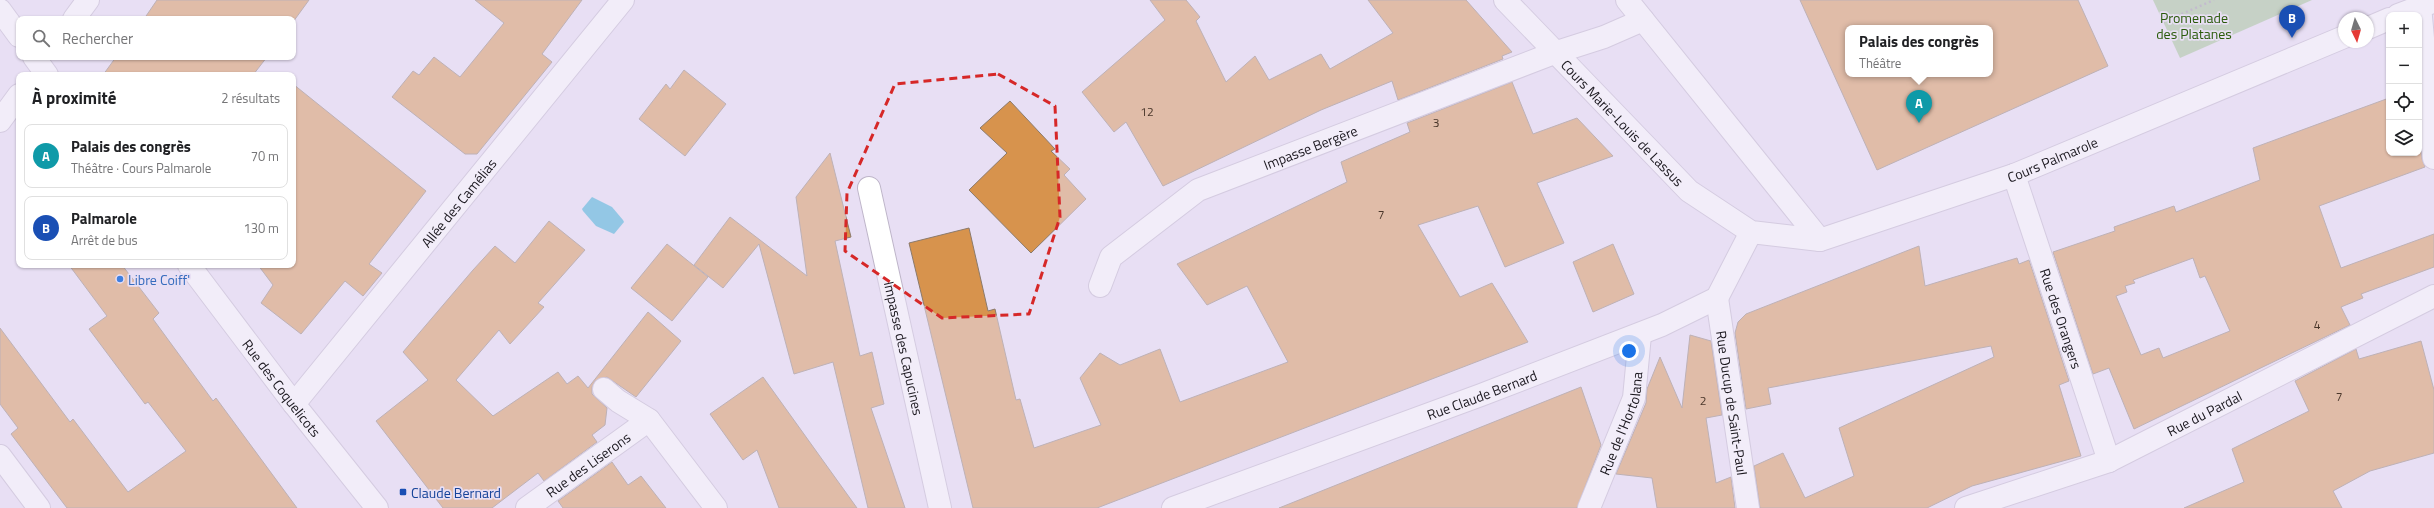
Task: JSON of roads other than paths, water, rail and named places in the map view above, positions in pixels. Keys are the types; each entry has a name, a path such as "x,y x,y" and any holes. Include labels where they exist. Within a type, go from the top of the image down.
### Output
{"street":[{"path":"76,16 88,0"},
{"name":"Allée des Camélias","path":"294,404 623,0"},
{"name":"Cours Marie-Louis de Lassus","path":"1505,0 1554,53 1689,190 1750,232"},
{"path":"1627,0 1820,240"},
{"path":"2406,12 2427,4 2434,158"},
{"path":"0,10 16,32"},
{"name":"Impasse Bergère","path":"1100,286 1111,258 1198,190 1554,53 1604,37 1643,20"},
{"path":"2374,25 2386,20"},
{"name":"Cours Palmarole","path":"1750,232 1820,240 2014,175 2338,40"},
{"path":"0,121 16,99"},
{"name":"Rue des Orangers","path":"2014,175 2109,461"},
{"name":"Impasse des Capucines","path":"869,188 940,508"},
{"path":"1716,298 1750,232"},
{"name":"Rue des Coquelicots","path":"191,268 294,404 377,508"},
{"name":"Rue du Pardal","path":"1966,508 2109,461 2434,296"},
{"name":"Rue Claude Bernard","path":"1173,508 1640,335 1716,298"},
{"name":"Rue Ducup de Saint-Paul","path":"1716,298 1748,508"},
{"name":"Rue de l'Hortolana","path":"1589,508 1634,398 1640,335"},
{"path":"604,389 618,401 649,420 716,508"},
{"name":"Rue des Liserons","path":"527,508 649,420"},
{"path":"0,456 39,508"}],"water":[{"path":"592,197 612,207 623,220 624,222 614,234 596,226 583,211 582,209"}],"place":[{"name":"Palmarole","path":"2292,38"},
{"name":"Palais des congrès","path":"1919,123"},
{"name":"Libre Coiff'","path":"120,279"},
{"name":"Claude Bernard","path":"403,492"}],"park label":[{"name":"Promenade des Platanes","path":"2194,26"}]}
